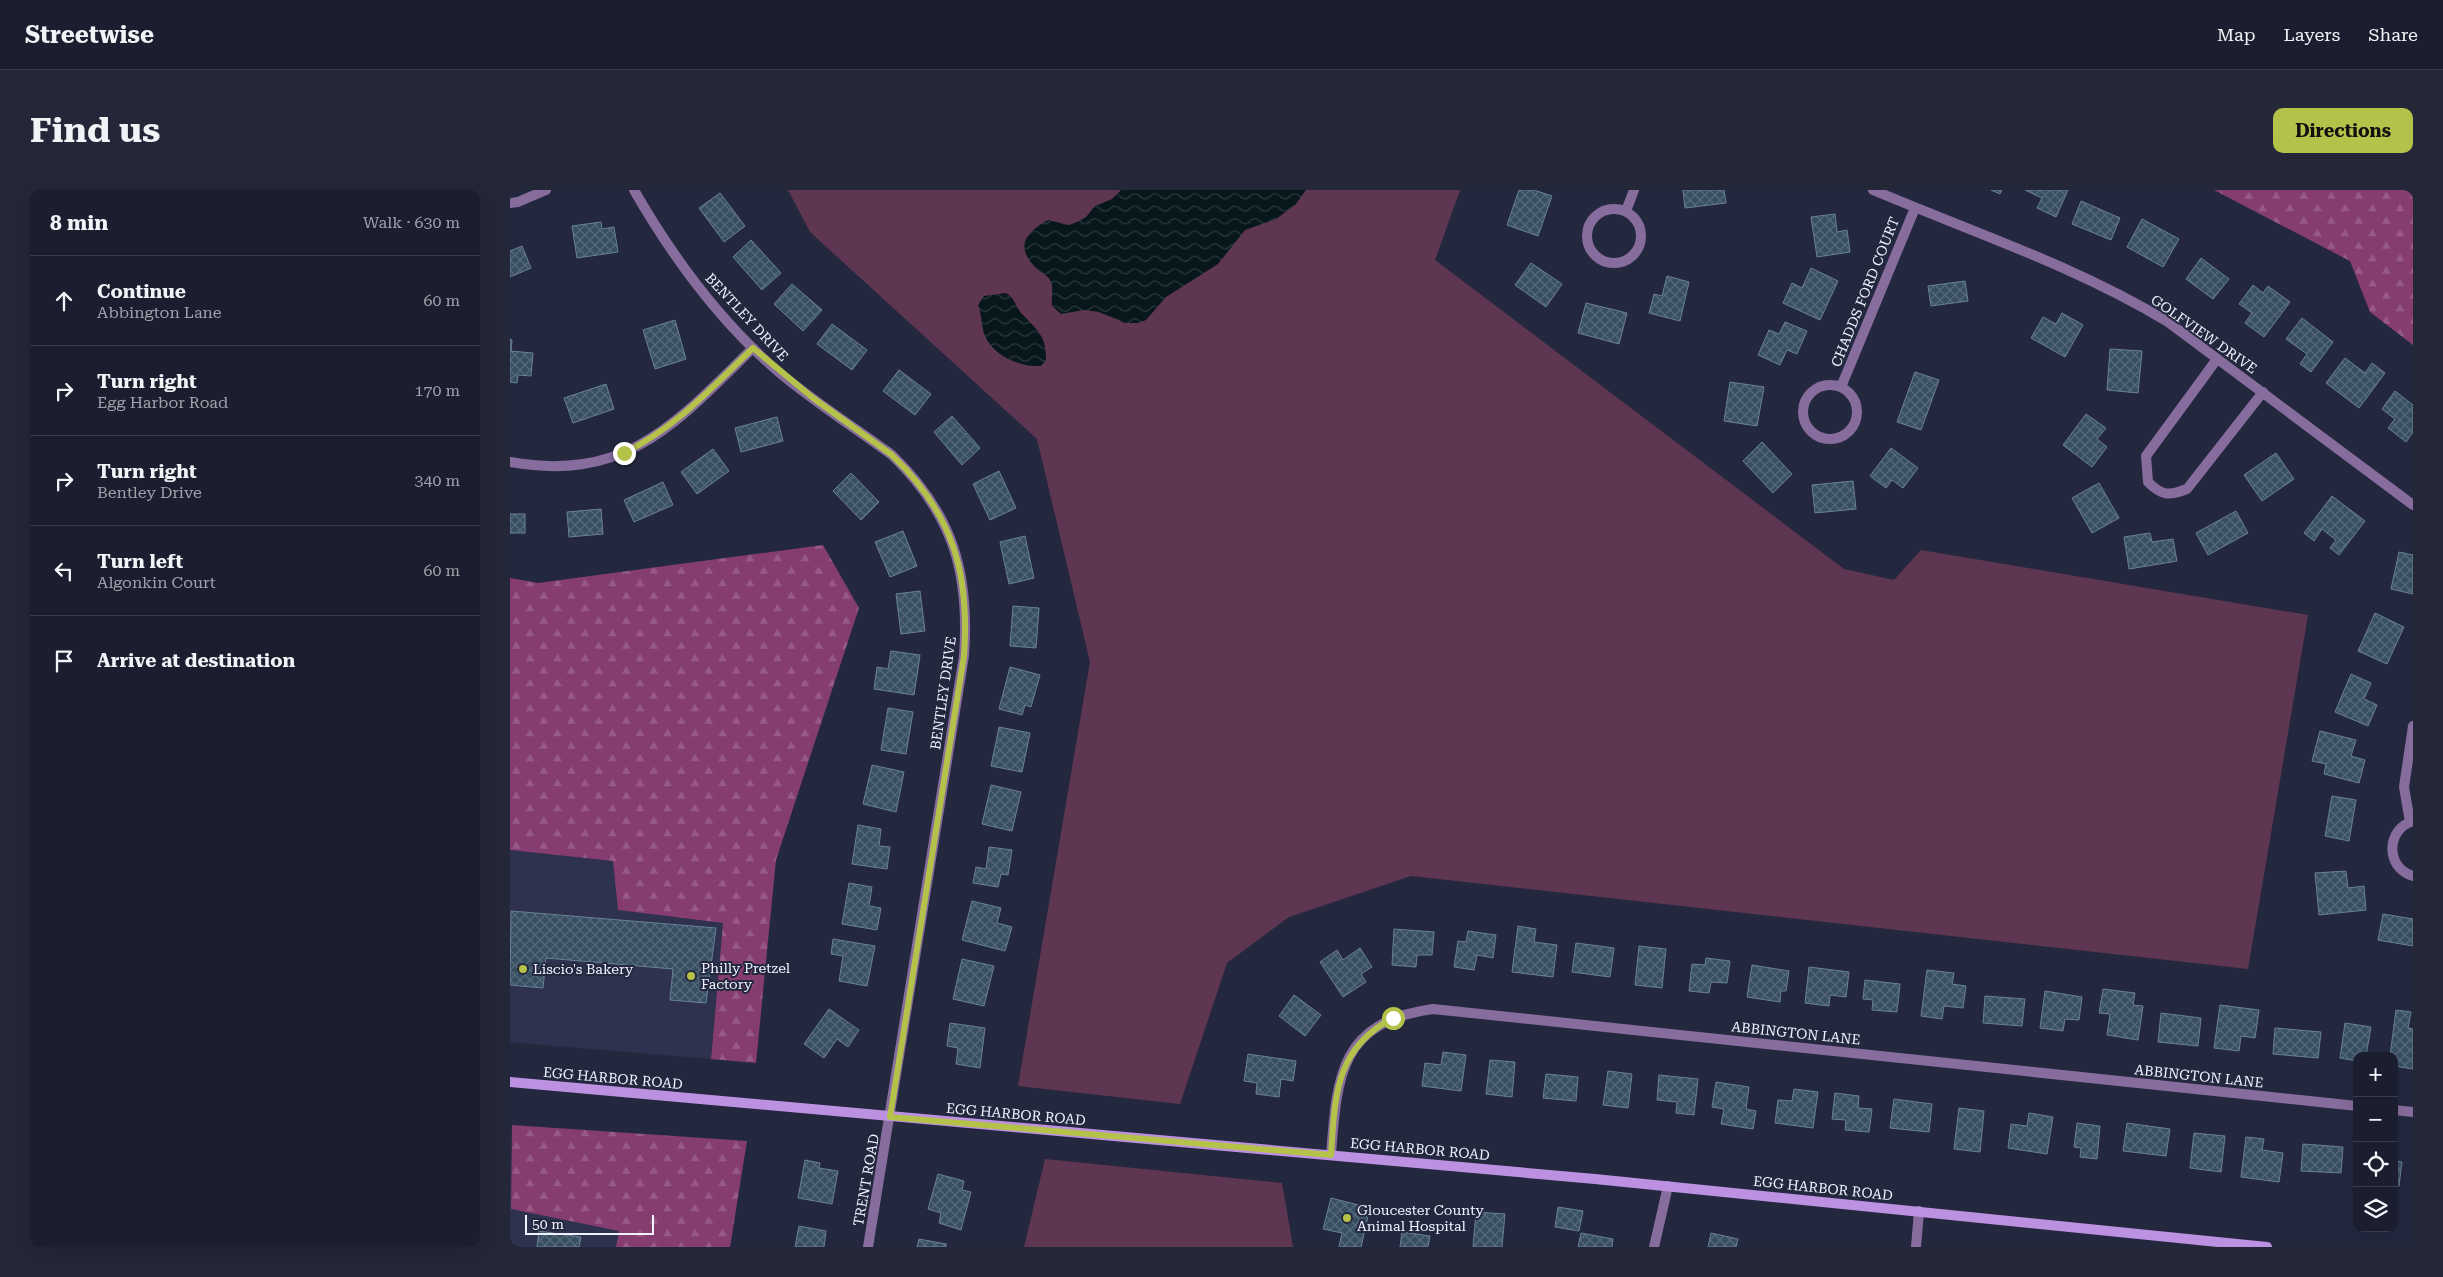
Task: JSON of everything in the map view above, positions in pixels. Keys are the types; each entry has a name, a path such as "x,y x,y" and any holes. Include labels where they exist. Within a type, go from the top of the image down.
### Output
{"main road":[{"name":"EGG HARBOR ROAD","path":"510,1082 1668,1186 1919,1210 2200,1243 2267,1247"}],"street":[{"path":"510,203 518,202 546,190"},
{"name":"BENTLEY DRIVE","path":"634,190 662,237 688,274 753,348 781,374 892,455 907,470 941,517 962,572 965,598 964,656 890,1117"},
{"path":"1626,211 1634,190"},
{"name":"GOLFVIEW DRIVE","path":"1873,190 2114,291 2168,322 2413,504"},
{"name":"CHADDS FORD COURT","path":"1841,387 1915,208"},
{"path":"1609,209 1626,211 1638,222 1642,239 1639,248 1634,256 1616,264 1598,259 1587,243 1586,234 1589,224 1594,217 1609,209"},
{"path":"510,462 554,468 579,465 624,453 645,442 683,416 753,348"},
{"path":"2217,359 2146,456 2145,468 2148,482 2158,492 2174,494 2187,489 2263,392"},
{"name":"CHADDS FORD COURT","path":"1824,385 1841,387 1854,398 1857,407 1854,424 1842,437 1824,438 1815,435 1804,421 1805,402 1809,395 1824,385"},
{"path":"2413,726 2404,787 2412,821 2402,826 2395,834 2392,853 2400,869 2413,876"},
{"name":"ABBINGTON LANE","path":"1331,1155 1336,1093 1349,1058 1362,1039 1375,1027 1393,1018 1433,1009 2353,1106"},
{"path":"2398,1110 2413,1112"},
{"name":"TRENT ROAD","path":"868,1247 890,1117"},
{"path":"1654,1247 1668,1186"},
{"path":"1916,1247 1919,1210"}],"shaded area":[{"path":"788,190 1460,190 1435,260 1844,569 1894,580 1921,550 2308,615 2248,969 1411,876 1289,917 1227,963 1180,1104 1018,1086 1090,662 1037,439 810,232"},
{"path":"510,850 613,861 618,910 723,923 711,1059 510,1042"},
{"path":"510,1125 511,1209 619,1231 616,1247 510,1247"},
{"path":"1045,1159 1282,1183 1293,1247 1024,1247"}],"green space":[{"path":"2214,190 2413,190 2413,345 2370,312 2350,261"},
{"path":"823,545 859,608 776,860 756,1063 711,1059 723,923 618,910 613,861 510,850 510,578 538,583"},
{"path":"512,1125 747,1141 730,1247 616,1247 619,1231 511,1209"}],"water":[{"path":"1121,190 1306,190 1295,205 1276,219 1245,230 1218,264 1166,297 1146,320 1138,323 1125,323 1099,312 1084,310 1061,314 1052,306 1050,280 1038,270 1026,255 1025,242 1039,225 1048,220 1069,225 1077,222 1086,217 1095,206 1112,199"},
{"path":"1006,293 1037,329 1043,339 1046,360 1041,366 1025,365 1001,355 985,336 978,305 984,296"}],"building":[{"path":"1519,190 1534,190 1552,196 1538,236 1507,225"},
{"path":"1683,190 1724,190 1726,203 1685,208"},
{"path":"1991,190 2002,190 2000,194"},
{"path":"2025,190 2068,190 2056,217 2037,208 2042,198"},
{"path":"720,193 745,226 724,242 699,208"},
{"path":"2081,201 2120,218 2111,240 2072,224"},
{"path":"1835,214 1837,232 1847,230 1850,252 1817,257 1811,217"},
{"path":"2142,219 2179,239 2163,267 2127,247"},
{"path":"601,222 602,229 614,227 618,252 577,258 572,226"},
{"path":"751,240 781,273 762,290 733,257"},
{"path":"522,246 531,268 510,277 510,251"},
{"path":"2201,258 2229,279 2213,299 2186,279"},
{"path":"1531,263 1562,284 1546,307 1515,285"},
{"path":"1811,268 1838,281 1820,320 1783,303 1792,283 1802,288"},
{"path":"1667,276 1689,282 1680,321 1649,313 1654,294 1662,296"},
{"path":"1965,281 1968,301 1931,306 1928,286"},
{"path":"792,284 822,310 803,331 774,304"},
{"path":"2253,285 2263,293 2268,286 2290,302 2264,337 2245,323 2252,313 2239,304"},
{"path":"1586,303 1627,313 1619,344 1578,333"},
{"path":"2062,313 2083,325 2065,357 2031,338 2043,317 2056,324"},
{"path":"2302,318 2333,342 2311,372 2300,364 2307,354 2286,339"},
{"path":"675,320 686,359 655,369 643,330"},
{"path":"1785,322 1807,331 1797,354 1787,350 1780,365 1758,355 1769,330 1779,334"},
{"path":"832,324 867,350 852,370 817,344"},
{"path":"510,339 512,340 511,351 533,353 531,376 518,375 517,383 510,382"},
{"path":"2110,349 2142,351 2138,393 2107,390"},
{"path":"2345,358 2365,373 2372,363 2385,373 2359,408 2326,383"},
{"path":"899,370 931,394 915,415 883,391"},
{"path":"1915,372 1939,380 1921,430 1897,422"},
{"path":"1730,382 1764,387 1757,426 1724,421"},
{"path":"606,384 614,409 573,423 564,398"},
{"path":"2395,391 2413,405 2413,432 2406,442 2388,428 2395,419 2382,409"},
{"path":"2086,414 2106,428 2097,439 2107,447 2092,467 2063,445"},
{"path":"952,416 980,448 962,465 934,432"},
{"path":"777,417 783,441 741,452 735,428"},
{"path":"1762,442 1792,474 1773,493 1743,461"},
{"path":"1891,448 1918,468 1903,488 1892,480 1886,488 1870,476"},
{"path":"713,449 729,471 697,494 681,472"},
{"path":"2276,453 2294,479 2262,501 2244,475"},
{"path":"999,471 1016,508 990,520 973,484"},
{"path":"851,473 879,502 861,520 833,491"},
{"path":"1853,481 1856,509 1815,513 1812,485"},
{"path":"663,482 673,505 634,522 624,500"},
{"path":"2099,483 2119,518 2092,533 2072,498"},
{"path":"2332,496 2365,521 2339,555 2330,548 2336,540 2322,529 2314,541 2304,533"},
{"path":"601,509 603,534 569,537 567,512"},
{"path":"2236,511 2248,533 2208,555 2196,533"},
{"path":"510,514 525,514 525,533 510,533"},
{"path":"903,531 917,566 890,577 875,542"},
{"path":"2150,533 2152,542 2173,539 2177,561 2129,569 2124,537"},
{"path":"1025,536 1034,578 1009,584 1000,542"},
{"path":"2399,552 2413,555 2413,594 2391,589"},
{"path":"920,591 925,631 901,634 896,594"},
{"path":"1013,606 1039,608 1036,648 1010,646"},
{"path":"2375,613 2404,627 2387,664 2358,651"},
{"path":"891,651 920,655 914,695 874,689 877,667 888,669"},
{"path":"1010,667 1040,675 1031,707 1025,705 1022,715 999,709"},
{"path":"2351,674 2371,683 2364,699 2377,705 2368,726 2335,712"},
{"path":"888,708 913,712 906,754 881,750"},
{"path":"999,727 1030,733 1022,772 991,766"},
{"path":"2320,731 2356,740 2351,756 2365,760 2359,783 2324,774 2326,764 2312,761"},
{"path":"872,765 904,772 896,812 863,804"},
{"path":"991,785 1021,792 1012,831 982,824"},
{"path":"2332,796 2356,800 2349,841 2325,836"},
{"path":"858,825 881,829 879,846 890,847 887,869 852,864"},
{"path":"989,847 1012,850 1008,875 1001,874 998,887 973,883 976,867 986,869"},
{"path":"2346,871 2348,888 2364,886 2366,910 2319,915 2315,873"},
{"path":"849,883 872,887 869,906 881,908 877,930 842,924"},
{"path":"972,901 1001,908 997,923 1012,927 1005,951 962,940"},
{"path":"511,911 716,928 706,1003 670,1000 673,969 546,958 543,988 510,985"},
{"path":"2383,914 2413,919 2413,946 2378,940"},
{"path":"1518,926 1536,929 1534,942 1557,945 1553,977 1512,972"},
{"path":"1394,929 1434,932 1432,955 1417,955 1416,967 1392,965"},
{"path":"1468,931 1496,935 1493,958 1477,955 1474,970 1454,967 1458,941 1466,942"},
{"path":"833,939 875,946 867,986 839,981 843,956 831,954"},
{"path":"1576,943 1614,948 1610,977 1572,972"},
{"path":"1639,946 1666,949 1662,988 1635,985"},
{"path":"1360,948 1372,967 1361,974 1366,982 1343,997 1320,962 1337,950 1343,960"},
{"path":"1706,958 1730,961 1727,983 1711,982 1709,993 1689,991 1692,964 1705,965"},
{"path":"962,959 994,966 984,1006 953,999"},
{"path":"1752,965 1789,971 1786,991 1781,991 1780,1002 1747,997"},
{"path":"1809,967 1849,972 1846,997 1830,995 1829,1006 1805,1003"},
{"path":"1927,970 1954,973 1952,984 1966,986 1963,1008 1944,1006 1942,1019 1921,1016"},
{"path":"1865,980 1900,984 1897,1012 1872,1010 1873,1000 1863,999"},
{"path":"2103,989 2135,993 2133,1005 2143,1006 2138,1040 2107,1035 2110,1014 2099,1013"},
{"path":"2045,991 2082,997 2079,1020 2065,1019 2063,1031 2040,1028"},
{"path":"1294,995 1321,1015 1305,1036 1279,1016"},
{"path":"1985,996 2025,999 2022,1026 1983,1023"},
{"path":"2220,1005 2259,1010 2255,1038 2241,1036 2239,1051 2214,1048"},
{"path":"829,1009 859,1030 848,1047 837,1039 824,1058 804,1044"},
{"path":"2396,1010 2411,1012 2408,1028 2413,1029 2413,1069 2398,1067 2398,1052 2391,1052"},
{"path":"2161,1013 2201,1018 2198,1046 2158,1042"},
{"path":"950,1023 985,1028 980,1068 956,1064 958,1048 947,1046"},
{"path":"2345,1023 2371,1027 2367,1052 2353,1052 2353,1060 2340,1058"},
{"path":"2275,1028 2321,1032 2318,1058 2273,1054"},
{"path":"1443,1052 1466,1055 1461,1091 1422,1086 1425,1063 1441,1065"},
{"path":"1248,1054 1296,1061 1293,1081 1281,1079 1279,1097 1256,1094 1257,1083 1244,1081"},
{"path":"1490,1060 1515,1062 1512,1097 1486,1094"},
{"path":"1608,1071 1632,1074 1628,1108 1603,1105"},
{"path":"1546,1074 1578,1077 1576,1101 1543,1098"},
{"path":"1659,1075 1698,1079 1694,1115 1676,1113 1677,1102 1657,1100"},
{"path":"1716,1082 1749,1087 1746,1109 1756,1111 1753,1129 1721,1124 1724,1109 1712,1107"},
{"path":"1794,1089 1818,1092 1813,1128 1775,1123 1778,1100 1792,1101"},
{"path":"1835,1093 1859,1096 1858,1108 1872,1109 1869,1132 1845,1130 1846,1120 1832,1119"},
{"path":"1894,1099 1932,1104 1929,1132 1890,1128"},
{"path":"1959,1108 1984,1111 1980,1152 1954,1149"},
{"path":"2029,1113 2053,1117 2047,1154 2008,1148 2011,1124 2027,1126"},
{"path":"2077,1123 2100,1126 2097,1159 2080,1157 2081,1148 2074,1147"},
{"path":"2127,1123 2170,1129 2166,1156 2123,1151"},
{"path":"2194,1133 2225,1136 2221,1172 2190,1168"},
{"path":"2246,1137 2264,1139 2262,1150 2283,1153 2279,1182 2241,1177"},
{"path":"2303,1144 2343,1147 2341,1173 2301,1171"},
{"path":"805,1160 820,1163 819,1168 838,1171 832,1204 798,1198"},
{"path":"2398,1162 2402,1162 2398,1186"},
{"path":"938,1174 964,1181 962,1190 971,1192 961,1230 939,1223 941,1213 928,1209"},
{"name":"Gloucester County Animal Hospital","path":"1331,1198 1370,1208 1361,1247 1339,1247 1342,1233 1323,1229"},
{"path":"1558,1207 1583,1211 1579,1231 1555,1227"},
{"path":"1476,1212 1505,1214 1502,1247 1473,1247"},
{"path":"799,1226 826,1231 824,1247 795,1247"},
{"path":"539,1231 581,1237 579,1247 537,1247"},
{"path":"1402,1232 1430,1236 1428,1247 1400,1247"},
{"path":"1581,1233 1613,1239 1612,1247 1578,1247"},
{"path":"1711,1233 1738,1239 1736,1247 1708,1247"},
{"path":"919,1239 946,1244 946,1247 917,1247"}],"place":[{"name":"Liscio's Bakery","path":"523,969"},
{"name":"Philly Pretzel Factory","path":"691,976"},
{"name":"Gloucester County Animal Hospital","path":"1347,1218"}],"route":[{"path":"624,453 666,429 683,416 753,348 781,374 892,455 923,489 941,517 952,543 962,572 965,598 966,628 964,656 890,1117 1331,1155 1336,1093 1341,1075 1349,1058 1362,1039 1375,1027 1393,1018"}]}
